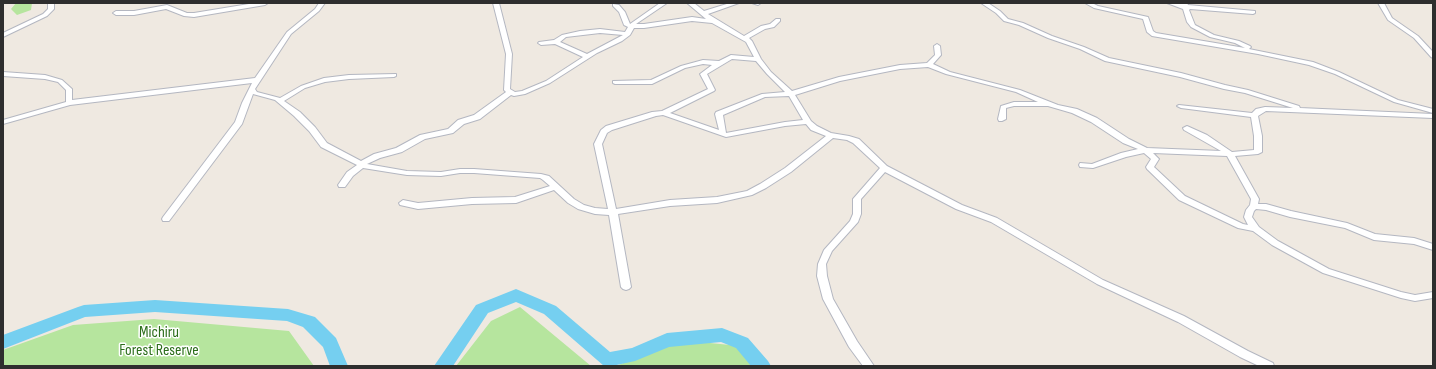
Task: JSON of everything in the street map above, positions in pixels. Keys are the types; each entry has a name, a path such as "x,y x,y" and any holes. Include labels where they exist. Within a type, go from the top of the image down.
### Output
{"street":[{"path":"3,35 45,15 50,9 51,3"},
{"path":"116,13 134,13 167,7 186,15 194,15 265,3"},
{"path":"166,219 239,122 245,103 257,80 293,29 317,10 322,3"},
{"path":"496,3 509,54 507,90 511,92 523,93 548,82 588,57 620,40 628,34 632,26 637,21 664,3"},
{"path":"690,3 713,21 749,41 758,59 769,73 791,94 808,122 819,131 831,136 849,138 856,141 884,168 959,207 994,220 1100,282 1181,319 1269,366"},
{"path":"703,13 736,3"},
{"path":"984,3 998,12 1006,20 1021,24 1050,37 1082,48 1107,60 1181,75 1224,87 1246,90 1305,110"},
{"path":"1088,3 1096,7 1146,18 1150,32 1154,35 1300,60 1322,67 1432,116"},
{"path":"1170,3 1186,6 1253,12"},
{"path":"1380,3 1390,19 1416,37 1433,56"},
{"path":"615,5 622,12 627,25 632,26 644,26 692,19 713,21"},
{"path":"1186,6 1190,22 1199,30 1216,38 1237,42 1258,52"},
{"path":"745,38 763,27 772,26 778,20"},
{"path":"556,42 564,36 580,33 600,31 628,34"},
{"path":"541,43 556,42 588,57"},
{"path":"929,65 938,55 937,46"},
{"path":"664,114 687,101 712,90 703,74 720,63 731,57 758,59"},
{"path":"615,82 652,82 683,68 703,62 720,63"},
{"path":"722,134 719,114 764,95 791,94 839,79 888,69 929,65 948,73 1018,91 1048,104 1074,111 1094,120 1126,141 1146,150 1155,159 1150,167 1182,198 1241,226 1256,229"},
{"path":"3,74 46,77 60,81 69,89 69,103"},
{"path":"279,101 303,87 324,80 349,77 394,75"},
{"path":"3,122 69,103 257,80"},
{"path":"252,89 255,92 279,101 298,114 324,145 363,164 392,172 441,174 460,171 474,171 541,176 546,178 571,201 581,207 595,211 613,212 670,203 717,200 749,193 788,170 831,136"},
{"path":"342,185 350,174 377,156 399,150 423,137 450,131 461,122 477,117 511,92"},
{"path":"1002,119 1003,107 1014,104 1048,104"},
{"path":"1181,106 1254,116"},
{"path":"1254,116 1259,111 1265,109 1432,116"},
{"path":"626,287 613,212 598,144 601,136 609,128 656,114 664,114 722,134 739,133 785,124 808,122"},
{"path":"1083,165 1093,166 1124,154 1146,150 1230,154 1258,152 1258,136 1254,116"},
{"path":"1188,128 1230,154 1256,199 1248,217 1256,229 1275,243 1326,271 1401,295 1415,298 1433,295"},
{"path":"869,366 853,344 828,299 822,276 822,264 828,250 854,222 857,214 857,199 884,168"},
{"path":"403,203 418,206 472,201 516,200 556,187"},
{"path":"1254,206 1266,206 1290,214 1347,226 1374,237 1414,241 1433,247"}],"green space":[{"path":"16,3 32,3 31,10 17,15 11,9"},
{"path":"520,307 591,366 456,366 491,321"},
{"name":"Michiru Forest Reserve","path":"154,319 289,331 314,366 3,366 3,350 73,325"},
{"path":"680,340 740,346 755,366 616,366"}],"waterway":[{"path":"443,366 482,309 516,295 550,310 607,360 635,354 667,340 722,335 742,343 762,366"},
{"path":"3,342 84,311 155,306 288,315 309,322 330,343 339,366"}]}
